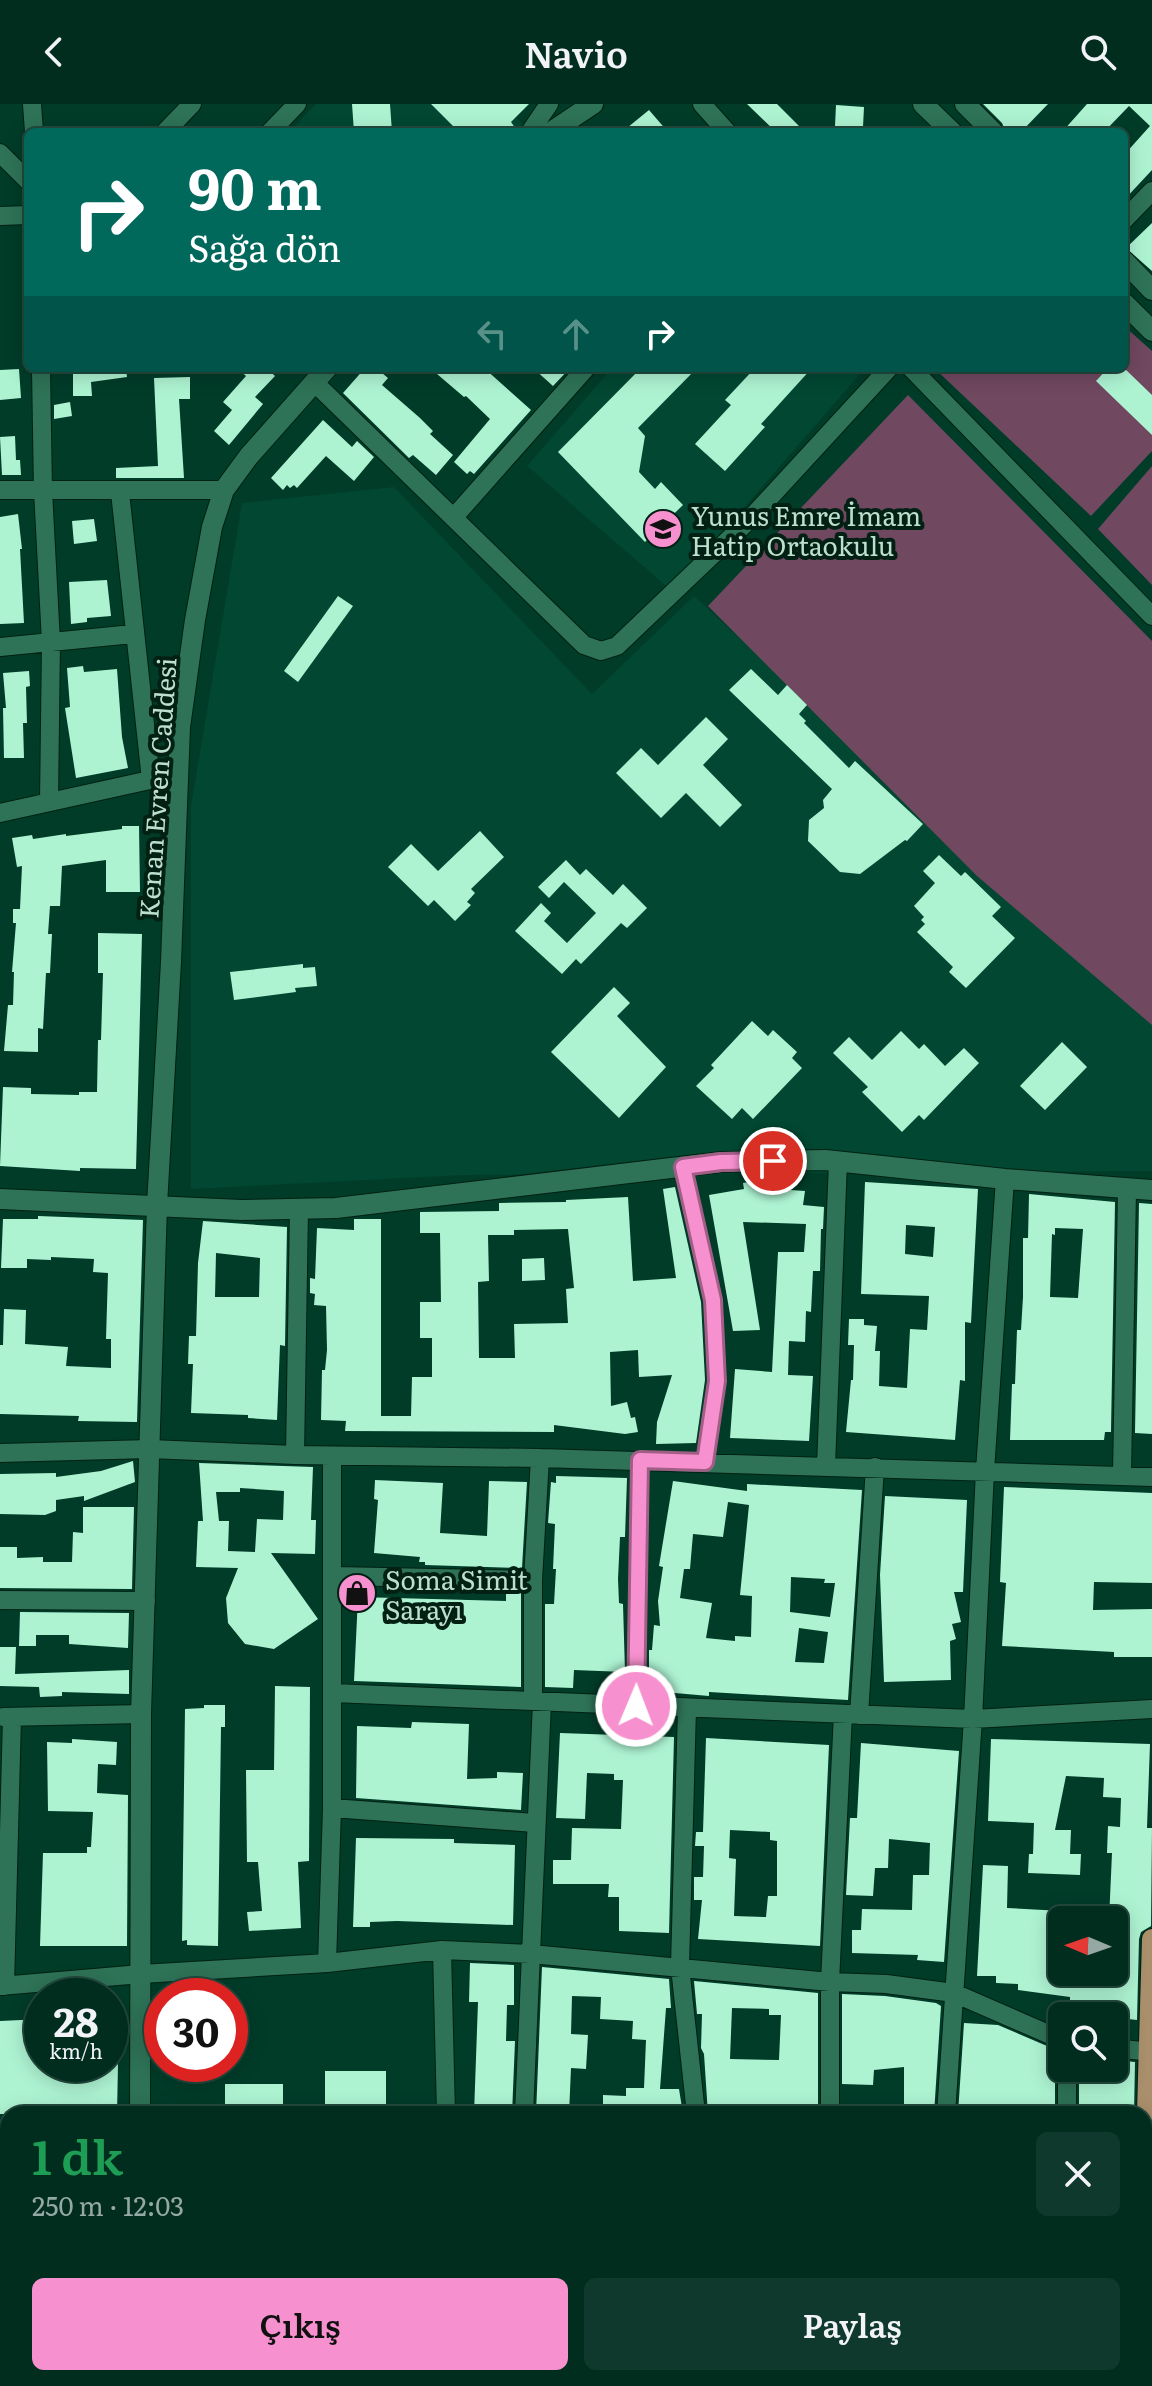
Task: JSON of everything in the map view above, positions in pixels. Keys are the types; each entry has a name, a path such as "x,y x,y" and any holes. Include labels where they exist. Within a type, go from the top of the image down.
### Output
{"main road":[{"path":"1147,2106 1152,1939"}],"street":[{"path":"32,104 34,128"},
{"path":"169,128 192,104"},
{"path":"274,128 297,104"},
{"path":"533,128 549,104"},
{"path":"557,128 593,104"},
{"path":"702,104 723,128"},
{"path":"923,104 948,128"},
{"path":"965,104 989,128"},
{"path":"0,153 24,177"},
{"path":"1128,216 1152,191"},
{"path":"0,216 24,215"},
{"path":"1128,265 1152,290"},
{"path":"1128,307 1152,331"},
{"path":"41,372 43,491 51,642 49,802"},
{"path":"454,517 582,372"},
{"path":"320,375 454,517 584,645 601,651 617,646 750,519 885,372"},
{"path":"915,372 1152,616"},
{"name":"Kenan Evren Caddesi","path":"140,2106 141,1714 157,1205 180,727 212,527 224,490 249,456 320,375"},
{"path":"0,490 224,490"},
{"path":"120,492 151,780"},
{"path":"0,647 133,634"},
{"path":"0,813 177,774"},
{"path":"0,1199 241,1210 336,1208 721,1162 838,1161 1005,1179 1152,1190"},
{"path":"826,1466 838,1161"},
{"path":"683,1167 713,1300 717,1381 705,1462"},
{"path":"947,2106 1005,1179"},
{"path":"1122,1476 1127,1190"},
{"path":"295,1455 299,1209"},
{"path":"0,1453 150,1449 332,1456 640,1460 1152,1477"},
{"path":"327,1963 332,1808 332,1456"},
{"path":"524,2106 538,1701 533,1580 540,1458"},
{"path":"636,1706 640,1460"},
{"path":"830,2106 830,1982 875,1467"},
{"path":"334,1576 533,1580"},
{"path":"0,1600 146,1601"},
{"path":"333,1693 973,1719 1152,1709"},
{"path":"687,1708 680,1967 695,2106"},
{"path":"141,1714 6,1717 3,1986 327,1963 442,1950 531,1954 830,1982 886,1984 954,1993 1048,2034"},
{"path":"332,1808 535,1823"},
{"path":"442,1950 446,2106"},
{"path":"1128,2050 1149,2052"},
{"path":"1067,2082 1067,2106"}],"shaded area":[{"path":"316,104 502,104 523,124 520,128 293,128"},
{"path":"1128,330 1152,351 1152,451 1091,516 938,372 1128,372"},
{"name":"Yunus Emre İmam Hatip Ortaokulu","path":"609,372 862,372 672,591 527,466"},
{"path":"908,395 1152,641 1152,1025 977,876 708,606"},
{"path":"1152,466 1152,585 1098,529"},
{"path":"394,487 592,694 694,596 1152,1019 1152,1171 464,1175 191,1189 191,806 242,503"}],"building":[{"path":"352,104 390,104 392,128 354,128"},
{"path":"431,104 529,104 511,122 515,128 455,128"},
{"path":"747,104 777,104 801,128 772,128"},
{"path":"983,104 1048,104 1025,128 1004,128"},
{"path":"1087,104 1152,104 1152,170 1128,196 1128,151 1150,126 1129,106 1108,128 1066,128"},
{"path":"836,105 864,107 863,127 835,126"},
{"path":"649,110 665,128 627,128"},
{"path":"1152,223 1152,271 1128,250 1128,246"},
{"path":"19,369 21,398 0,400 0,370"},
{"path":"73,372 126,372 127,377 91,382 92,396 73,396"},
{"path":"242,372 270,372 275,376 255,397 263,404 229,445 214,431 232,410 223,402 246,376"},
{"path":"361,372 381,372 388,378 382,385 420,418 433,431 430,434 453,455 436,475 413,455 409,458 343,393"},
{"path":"435,372 488,372 531,410 474,474 470,471 467,474 454,462 490,419"},
{"path":"537,372 566,372 553,386"},
{"path":"637,372 693,372 638,428 645,436 639,472 655,489 661,482 683,505 645,542 558,452"},
{"path":"751,372 808,372 761,424 765,427 725,471 695,444 731,405 725,400"},
{"path":"1104,372 1128,372 1152,395 1152,435 1096,381"},
{"path":"190,377 190,399 179,399 184,478 116,478 116,468 158,466 154,378"},
{"path":"70,402 72,416 54,419 54,405"},
{"path":"323,420 352,447 357,441 374,457 354,481 326,456 297,488 287,485 283,490 271,478"},
{"path":"15,436 16,460 20,460 21,475 2,475 0,437"},
{"path":"18,514 24,623 0,624 0,517"},
{"path":"94,519 97,541 74,544 72,521"},
{"path":"107,580 111,616 87,618 87,622 71,624 69,582"},
{"path":"338,596 353,606 298,682 284,671"},
{"path":"83,666 84,672 117,669 122,737 128,768 76,778 65,708 70,707 67,668"},
{"path":"751,669 778,695 787,685 807,705 799,714 806,721 804,723 849,768 855,761 923,824 907,841 860,874 840,872 808,841 809,820 824,808 823,800 832,789 729,690"},
{"path":"29,671 27,723 23,723 24,758 4,758 3,708 6,708 3,673"},
{"path":"706,717 728,739 703,765 742,805 720,827 686,793 661,818 616,773 641,748 658,765"},
{"path":"122,826 139,826 140,892 106,892 106,860 62,866 60,906 50,906 50,973 46,973 43,1029 38,1028 38,1052 4,1051 8,1005 13,1005 16,923 13,923 13,909 20,909 22,866 17,867 12,838 66,836 122,829"},
{"path":"480,831 504,857 471,889 475,893 467,902 471,905 455,921 434,900 428,906 388,867 411,844 438,871"},
{"path":"939,855 961,876 965,872 1001,907 992,916 1015,938 966,988 949,972 953,967 917,932 925,924 921,920 924,917 914,906 935,883 923,871"},
{"path":"566,860 580,875 586,869 613,895 623,884 647,908 627,928 621,923 581,964 576,959 562,974 515,931 541,903 551,913 544,921 567,943 596,913 564,882 549,898 538,887"},
{"path":"98,933 142,934 136,1169 80,1168 80,1171 0,1166 3,1087 31,1088 31,1094 79,1095 79,1092 97,1092 103,973 98,973"},
{"path":"303,964 303,968 315,967 317,986 295,988 296,992 234,1000 230,972"},
{"path":"614,987 630,1003 617,1016 666,1067 619,1118 551,1052"},
{"path":"752,1021 768,1036 773,1030 797,1052 792,1058 802,1068 753,1119 742,1108 732,1119 696,1086"},
{"path":"901,1031 919,1049 924,1044 945,1066 964,1048 979,1063 924,1120 919,1115 902,1132 862,1092 868,1087 833,1053 849,1037 872,1060"},
{"path":"1062,1042 1087,1067 1045,1110 1020,1086"},
{"path":"759,1180 761,1188 805,1191 803,1205 824,1207 820,1271 813,1271 811,1312 806,1311 805,1342 789,1341 788,1375 813,1376 809,1441 730,1438 735,1369 772,1372 778,1252 804,1252 806,1224 743,1222 760,1330 733,1331 709,1195 744,1189 743,1183"},
{"path":"865,1182 978,1189 971,1323 965,1322 965,1381 960,1380 955,1440 846,1432 854,1345 848,1345 849,1319 864,1319 864,1325 877,1326 875,1351 880,1351 879,1386 907,1388 910,1329 927,1330 929,1296 861,1294","holes":["906,1225 935,1227 933,1257 905,1254"]},
{"path":"675,1187 701,1302 705,1380 696,1443 656,1444 657,1422 672,1375 639,1377 638,1350 610,1352 611,1406 627,1402 638,1432 625,1434 554,1425 554,1432 345,1431 346,1421 321,1420 322,1370 325,1370 327,1350 326,1306 314,1305 315,1294 310,1293 310,1278 315,1279 317,1228 354,1230 354,1219 381,1219 381,1416 411,1416 412,1377 432,1377 432,1338 420,1338 420,1302 441,1302 440,1233 420,1233 420,1212 499,1211 499,1203 628,1197 633,1281 676,1278 663,1189","holes":["568,1229 574,1288 566,1289 568,1323 514,1324 515,1358 479,1358 478,1282 489,1281 488,1235 514,1235 514,1230"]},
{"path":"1029,1194 1115,1202 1111,1432 1105,1432 1104,1440 1010,1440 1017,1330 1021,1330 1023,1238 1028,1238","holes":["1055,1228 1083,1229 1078,1298 1050,1297 1052,1234 1055,1235"]},
{"path":"1139,1203 1152,1204 1152,1434 1135,1433"},
{"path":"38,1216 143,1220 137,1422 78,1421 79,1416 0,1414 0,1345 3,1345 4,1309 26,1310 25,1344 68,1347 66,1366 111,1368 111,1339 106,1339 108,1273 93,1272 94,1259 27,1259 27,1268 1,1268 3,1219 38,1219"},
{"path":"203,1221 287,1227 285,1346 280,1345 277,1420 248,1418 248,1415 191,1413 193,1364 188,1364 189,1336 196,1336 198,1263","holes":["216,1253 260,1258 259,1297 215,1297"]},
{"path":"544,1258 545,1280 522,1281 522,1259"},
{"path":"133,1461 135,1482 84,1501 84,1496 56,1500 56,1511 45,1515 0,1514 0,1474 56,1473 56,1477 101,1471"},
{"path":"199,1463 313,1467 311,1520 316,1520 315,1554 271,1553 318,1619 274,1649 245,1644 228,1623 226,1598 238,1568 196,1567 198,1521 203,1521","holes":["240,1488 284,1491 283,1520 257,1519 255,1552 228,1551 229,1521 219,1521 216,1492 240,1492"]},
{"path":"556,1476 627,1478 625,1537 620,1537 618,1579 619,1603 623,1604 625,1672 574,1670 573,1688 545,1687 545,1604 554,1604 556,1569 553,1569 555,1524 548,1523 551,1482 556,1483"},
{"path":"375,1480 443,1483 440,1533 487,1536 489,1481 527,1482 522,1568 425,1565 425,1562 419,1562 420,1557 374,1553 378,1500 374,1499"},
{"path":"673,1481 747,1491 747,1484 862,1490 848,1700 652,1691 649,1650 652,1650 654,1625 660,1626 658,1601 663,1567 659,1566","holes":["728,1502 749,1505 740,1595 752,1596 751,1637 735,1636 735,1641 706,1638 712,1603 680,1598 684,1569 690,1569 693,1534 723,1537","791,1577 825,1579 824,1583 835,1583 830,1617 790,1612","799,1628 828,1632 824,1663 795,1662"]},
{"path":"1004,1487 1152,1493 1152,1583 1094,1582 1093,1610 1152,1609 1152,1657 1114,1657 1114,1652 1002,1646 1006,1583 1000,1582"},
{"path":"885,1496 967,1500 963,1592 954,1592 961,1622 952,1624 956,1639 950,1641 951,1680 884,1682 880,1575"},
{"path":"83,1507 134,1507 132,1589 0,1588 0,1547 17,1547 17,1558 43,1557 43,1562 72,1562 73,1532 83,1533"},
{"path":"506,1591 521,1592 521,1687 354,1681 358,1597 506,1601"},
{"path":"20,1612 129,1613 128,1648 69,1644 69,1635 36,1635 36,1646 19,1646"},
{"path":"0,1647 16,1647 15,1674 129,1670 129,1694 62,1692 62,1696 40,1697 39,1687 0,1686"},
{"path":"275,1686 310,1687 309,1861 298,1862 301,1928 249,1931 247,1912 262,1911 258,1862 247,1862 246,1770 274,1770"},
{"path":"204,1705 225,1705 225,1727 221,1727 218,1946 187,1945 187,1940 182,1941 185,1709 204,1708"},
{"path":"412,1722 469,1724 467,1779 497,1778 497,1772 523,1773 521,1810 356,1798 357,1726 411,1728"},
{"path":"560,1733 674,1737 669,1933 619,1931 619,1897 608,1897 609,1884 553,1884 553,1860 571,1860 572,1828 621,1829 623,1780 614,1780 614,1774 587,1773 585,1819 556,1818"},
{"path":"706,1738 829,1745 820,1946 698,1939 702,1900 694,1900 694,1877 703,1877 704,1846 695,1846 696,1832 703,1832","holes":["730,1830 770,1832 770,1840 777,1841 777,1896 768,1896 766,1917 734,1916 736,1859 729,1858"]},
{"path":"72,1739 117,1742 116,1765 98,1764 97,1793 128,1795 127,1946 40,1946 43,1853 87,1853 87,1847 91,1847 93,1812 48,1811 47,1742 72,1743"},
{"path":"991,1739 1150,1744 1147,1828 1152,1828 1151,1926 1141,1932 1139,1939 1137,2020 1128,2019 1128,2002 1070,2002 1070,1997 1018,1990 1018,1984 996,1983 996,1976 977,1976 983,1865 1008,1866 1007,1908 1048,1910 1048,1986 1128,1986 1128,1906 1110,1906 1112,1853 1107,1853 1108,1826 1120,1827 1121,1798 1103,1797 1104,1778 1066,1776 1055,1830 1071,1830 1070,1854 1081,1854 1080,1875 1028,1873 1029,1854 1033,1854 1034,1823 988,1821"},
{"path":"861,1743 959,1751 944,1962 917,1960 918,1955 852,1953 852,1930 861,1930 862,1909 912,1910 913,1875 929,1875 930,1843 889,1839 888,1868 875,1868 873,1896 846,1895 850,1818 857,1818"},
{"path":"356,1838 454,1839 454,1843 515,1845 513,1925 397,1921 370,1922 370,1927 353,1927"},
{"path":"470,1963 514,1965 514,2005 507,2005 506,2041 515,2041 512,2106 474,2106 478,2002 469,2002"},
{"path":"542,1967 669,1979 671,2008 666,2008 660,2089 679,2089 682,2106 603,2106 603,2095 626,2096 626,2088 644,2088 646,2040 632,2039 633,2021 600,2019 601,1997 572,1996 571,2034 588,2035 586,2069 571,2068 569,2106 536,2106"},
{"path":"694,1981 818,1993 818,2106 707,2106 701,2048 702,2014 697,2014","holes":["732,2008 769,2009 769,2015 781,2015 779,2060 730,2059"]},
{"path":"842,1994 885,1996 941,2006 935,2106 904,2106 904,2067 874,2070 873,2085 842,2084"},
{"path":"24,2020 24,2082 118,2082 117,2106 0,2106 0,2021"},
{"path":"964,2023 998,2025 1048,2046 1048,2082 1055,2082 1055,2106 959,2106"},
{"path":"1128,2061 1135,2062 1134,2106 1079,2106 1079,2082 1128,2082"},
{"path":"325,2071 386,2071 386,2106 325,2106"},
{"path":"225,2084 283,2084 283,2106 225,2106"}],"place":[{"name":"Yunus Emre İmam Hatip Ortaokulu","path":"663,529"},
{"name":"Soma Simit Sarayı","path":"357,1593"}],"route":[{"path":"636,1706 640,1460 705,1462 717,1381 713,1300 683,1167 721,1162 773,1161"}]}
